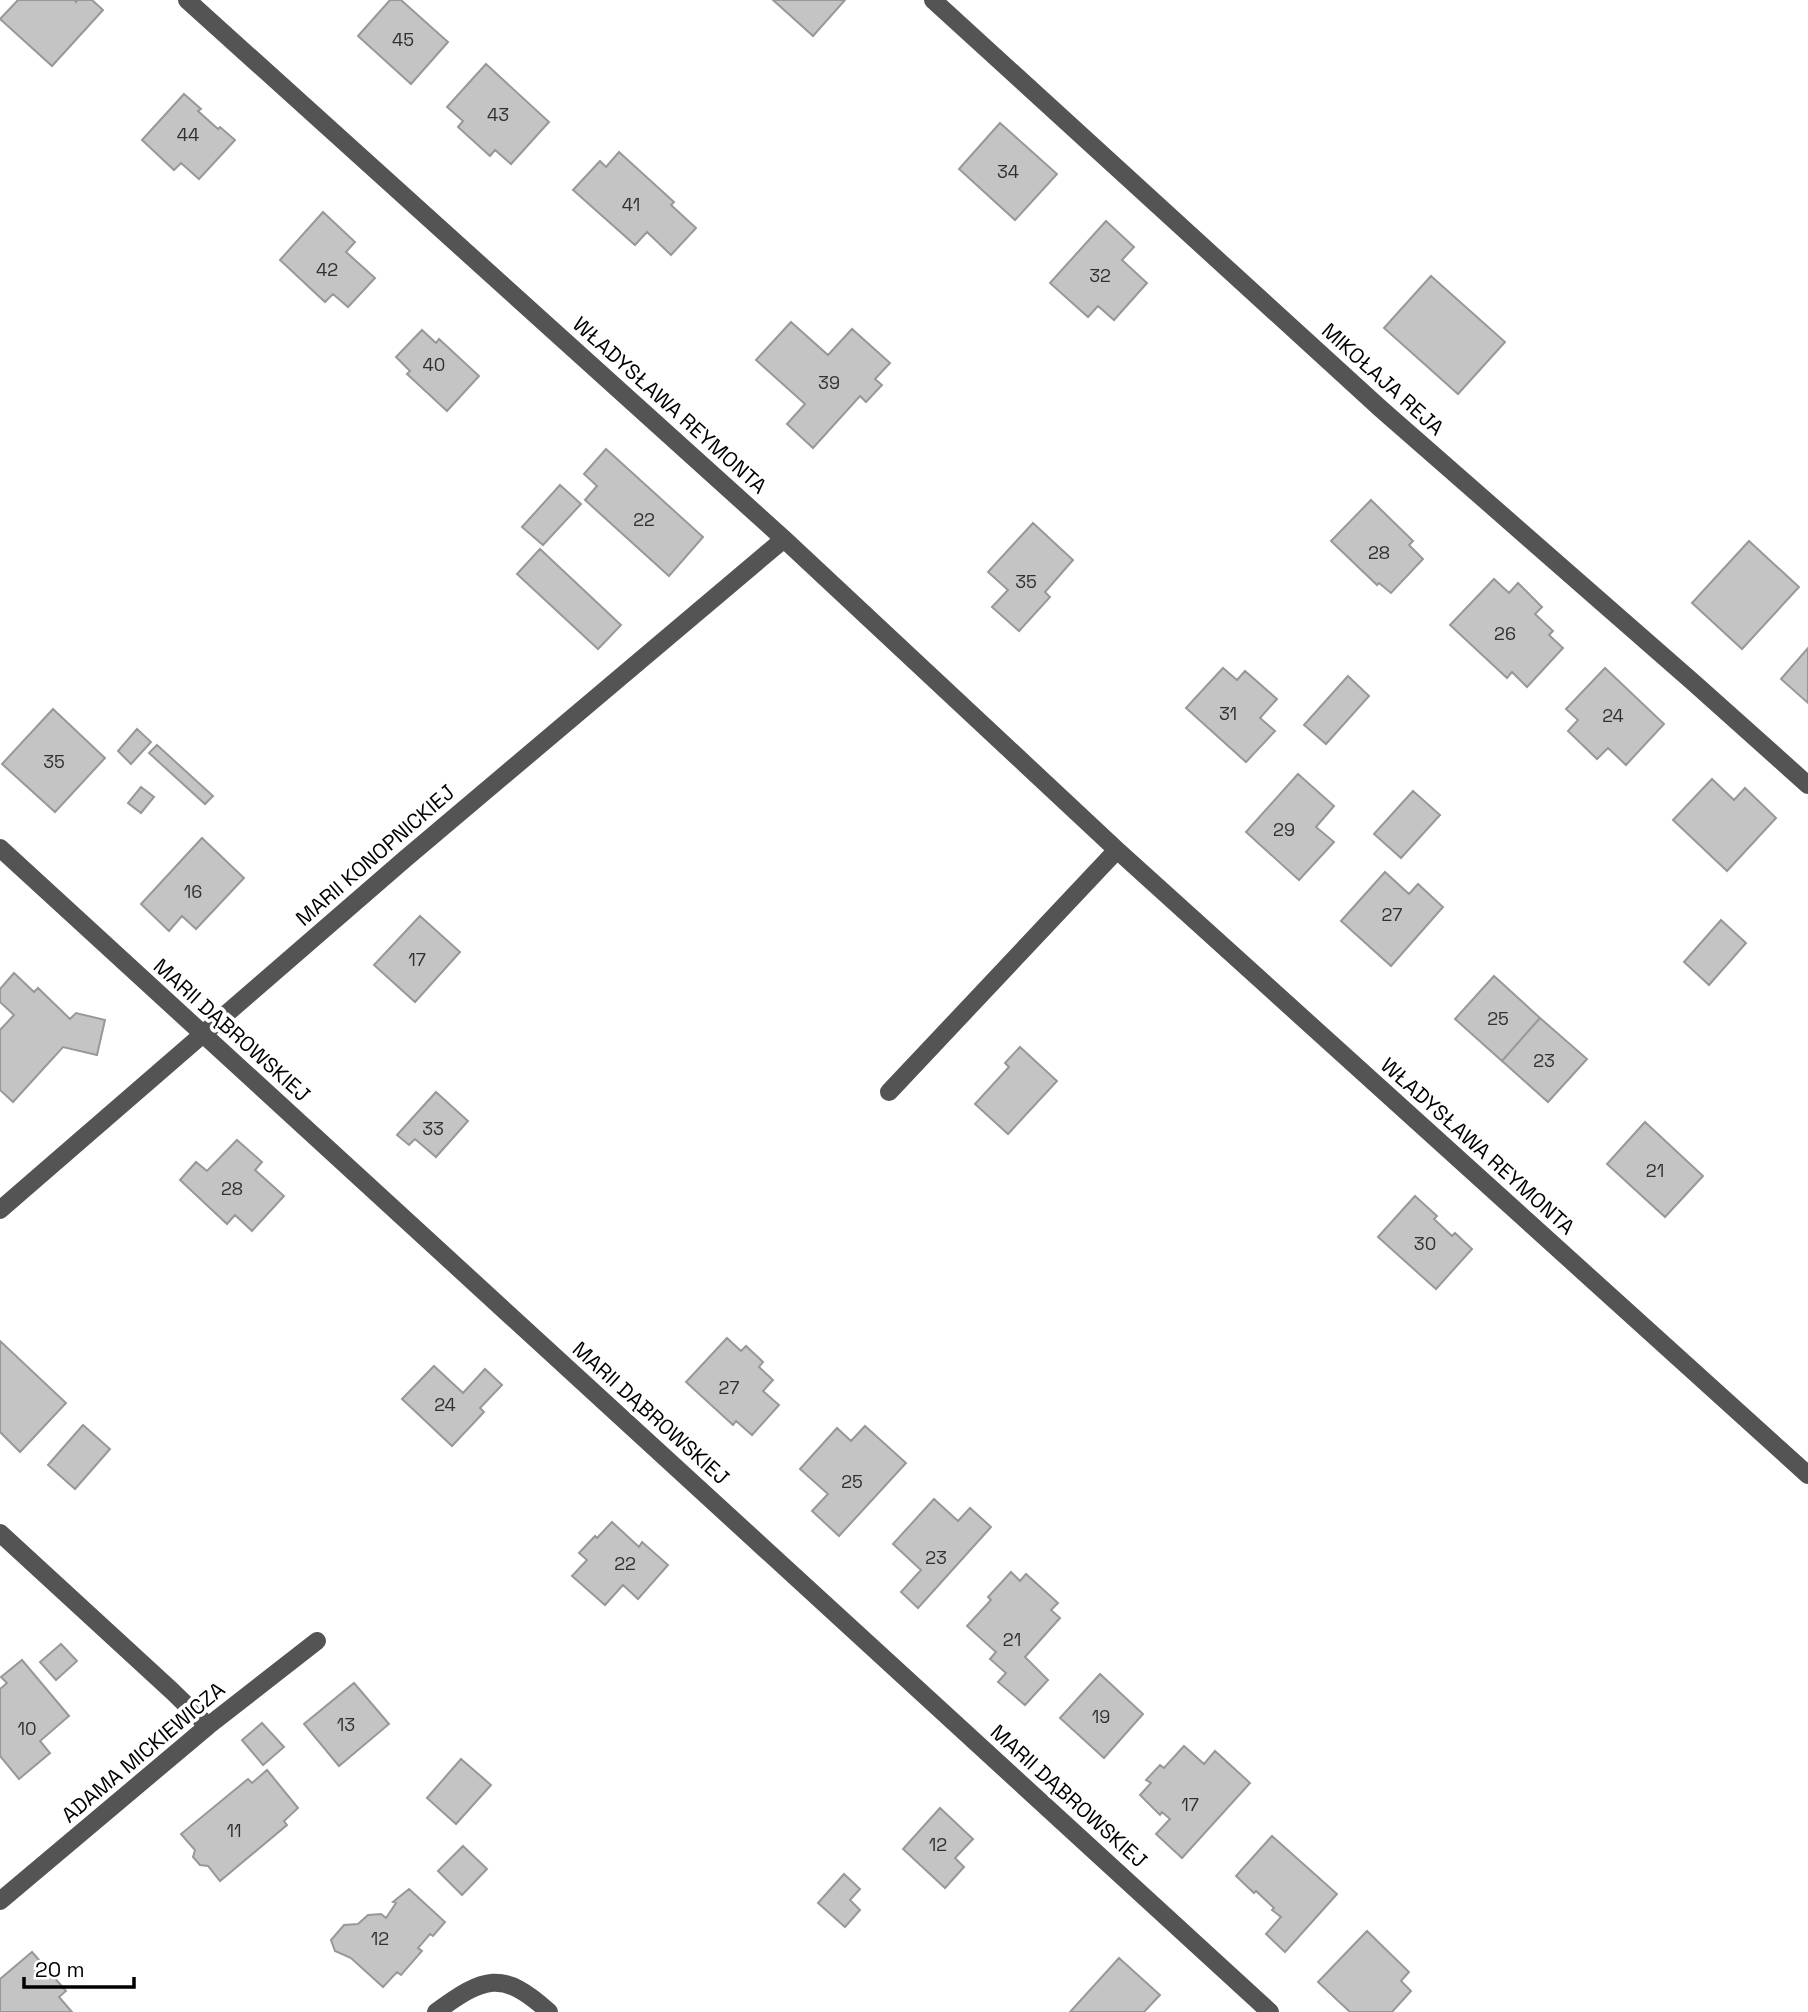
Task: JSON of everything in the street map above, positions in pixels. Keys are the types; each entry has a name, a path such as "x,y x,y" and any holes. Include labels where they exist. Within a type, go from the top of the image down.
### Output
{"street":[{"name":"WŁADYSŁAWA REYMONTA","path":"187,0 784,539 1118,850 1808,1475"},
{"name":"MIKOŁAJA REJA","path":"933,0 1381,409 1808,785"},
{"name":"MARII KONOPNICKIEJ","path":"0,1210 426,841 784,539"},
{"name":"MARII DĄBROWSKIEJ","path":"0,848 1270,2012"},
{"path":"889,1092 1118,850"},
{"path":"0,1534 208,1726"},
{"name":"ADAMA MICKIEWICZA","path":"0,1901 208,1726 317,1641"},
{"path":"436,2012 463,1993 484,1983 508,1983 529,1994 549,2012"}],"building":[{"path":"18,0 92,0 103,10 52,66 0,19"},
{"path":"390,0 401,0 448,42 411,84 358,36"},
{"path":"773,0 845,0 813,36"},
{"path":"486,64 549,122 511,164 495,150 490,156 458,127 463,121 447,107"},
{"path":"184,94 201,109 198,111 235,140 199,179 181,163 174,170 142,140"},
{"path":"1000,123 1057,174 1015,220 959,169"},
{"path":"619,152 674,202 671,205 696,228 671,255 647,232 635,245 573,190 600,161 606,167"},
{"path":"323,212 355,242 346,252 375,278 348,307 333,294 325,302 280,260"},
{"path":"1106,221 1134,247 1122,260 1147,283 1114,320 1098,306 1088,317 1050,283"},
{"path":"1431,276 1505,342 1458,394 1384,328"},
{"path":"791,322 828,355 852,329 890,363 875,379 882,385 866,402 860,396 813,448 787,424 805,404 756,360"},
{"path":"422,330 436,343 439,339 479,376 447,411 407,374 410,371 396,357"},
{"path":"606,449 703,537 669,576 585,500 597,486 584,474"},
{"path":"560,485 581,504 543,545 522,527"},
{"path":"1371,500 1413,541 1409,545 1423,559 1391,593 1379,583 1377,585 1331,541"},
{"path":"1033,523 1073,560 1045,592 1050,597 1019,631 992,607 1008,590 988,572"},
{"path":"1749,541 1799,587 1742,649 1692,603"},
{"path":"540,549 621,625 598,649 517,574"},
{"path":"1494,579 1509,593 1518,583 1542,607 1535,614 1553,631 1549,635 1563,648 1527,687 1512,672 1507,678 1450,625"},
{"path":"1808,648 1808,703 1781,679"},
{"path":"1223,668 1237,680 1245,671 1277,699 1260,718 1275,731 1246,762 1186,708"},
{"path":"1605,668 1664,724 1626,765 1608,748 1597,759 1568,731 1578,720 1566,709"},
{"path":"1348,676 1369,696 1326,744 1304,725"},
{"path":"53,709 105,758 55,812 2,764"},
{"path":"137,729 151,742 131,764 118,751"},
{"path":"157,745 213,796 205,804 149,753"},
{"path":"1298,774 1334,806 1316,827 1334,842 1299,880 1246,832"},
{"path":"1712,779 1734,800 1745,788 1776,818 1727,871 1673,820"},
{"path":"141,787 154,797 141,813 128,803"},
{"path":"1413,791 1440,815 1401,858 1374,834"},
{"path":"202,838 244,878 196,929 182,916 169,931 141,904"},
{"path":"1385,872 1409,894 1418,884 1443,907 1391,966 1341,921"},
{"path":"420,916 460,952 415,1002 374,965"},
{"path":"1721,920 1746,943 1709,985 1684,962"},
{"path":"14,973 34,992 38,988 70,1019 76,1013 105,1020 97,1055 63,1047 13,1102 0,1090 0,1030 14,1015 0,1002 0,989"},
{"path":"1494,976 1540,1018 1502,1061 1455,1019"},
{"path":"1540,1018 1587,1059 1548,1102 1502,1061"},
{"path":"1020,1047 1057,1081 1008,1134 975,1104 1009,1067 1005,1063"},
{"path":"436,1092 468,1121 436,1157 415,1139 409,1145 397,1135"},
{"path":"1645,1122 1703,1176 1665,1217 1607,1164"},
{"path":"237,1140 262,1162 255,1170 284,1196 252,1231 235,1215 227,1224 180,1180 196,1162 207,1171"},
{"path":"1415,1196 1437,1216 1434,1219 1452,1236 1455,1233 1472,1249 1436,1289 1378,1237"},
{"path":"727,1338 741,1351 746,1346 763,1362 759,1367 773,1380 763,1391 779,1405 752,1435 736,1421 733,1425 686,1382"},
{"path":"0,1341 66,1403 20,1452 0,1432"},
{"path":"434,1366 463,1393 485,1369 502,1385 480,1408 484,1412 452,1446 402,1399"},
{"path":"83,1425 110,1449 75,1489 48,1465"},
{"path":"865,1426 906,1463 839,1536 812,1511 828,1494 800,1469 837,1428 851,1441"},
{"path":"934,1499 958,1521 970,1508 991,1527 918,1608 901,1592 921,1570 893,1544"},
{"path":"612,1522 639,1547 642,1542 668,1565 638,1599 623,1585 605,1605 572,1576 587,1560 579,1553"},
{"path":"1011,1572 1020,1581 1026,1574 1058,1603 1051,1610 1060,1618 1025,1657 1048,1680 1025,1705 998,1682 1006,1673 990,1659 996,1652 967,1626 991,1600 988,1597"},
{"path":"61,1644 77,1661 56,1680 40,1662"},
{"path":"22,1660 69,1716 40,1741 50,1753 19,1779 0,1756 0,1689 7,1683 1,1677"},
{"path":"1100,1674 1143,1714 1104,1758 1060,1718"},
{"path":"354,1683 389,1724 339,1766 304,1724"},
{"path":"262,1723 284,1747 263,1765 242,1740"},
{"path":"1184,1746 1204,1764 1215,1751 1250,1783 1182,1858 1156,1834 1170,1819 1162,1812 1160,1815 1140,1795 1151,1783 1146,1780 1160,1765 1164,1768"},
{"path":"461,1759 491,1785 456,1824 427,1798"},
{"path":"267,1770 298,1808 284,1821 287,1825 220,1881 208,1866 200,1865 193,1857 195,1850 181,1834 248,1779 252,1783"},
{"path":"940,1808 973,1839 955,1858 964,1867 945,1888 903,1849"},
{"path":"1272,1836 1337,1894 1285,1952 1266,1934 1281,1917 1256,1891 1254,1893 1236,1876"},
{"path":"463,1846 487,1869 462,1895 438,1871"},
{"path":"844,1874 860,1889 850,1900 860,1910 845,1927 818,1903"},
{"path":"409,1889 445,1922 418,1948 422,1951 401,1975 397,1972 383,1987 351,1958 335,1951 331,1940 344,1925 358,1924 368,1915 381,1914 386,1918 396,1903 393,1902"},
{"path":"1367,1931 1409,1972 1401,1981 1411,1991 1392,2012 1350,2012 1318,1982"},
{"path":"32,1952 66,1991 59,1997 72,2012 0,2012 0,1979"},
{"path":"1119,1958 1160,1995 1144,2012 1070,2012"}]}
